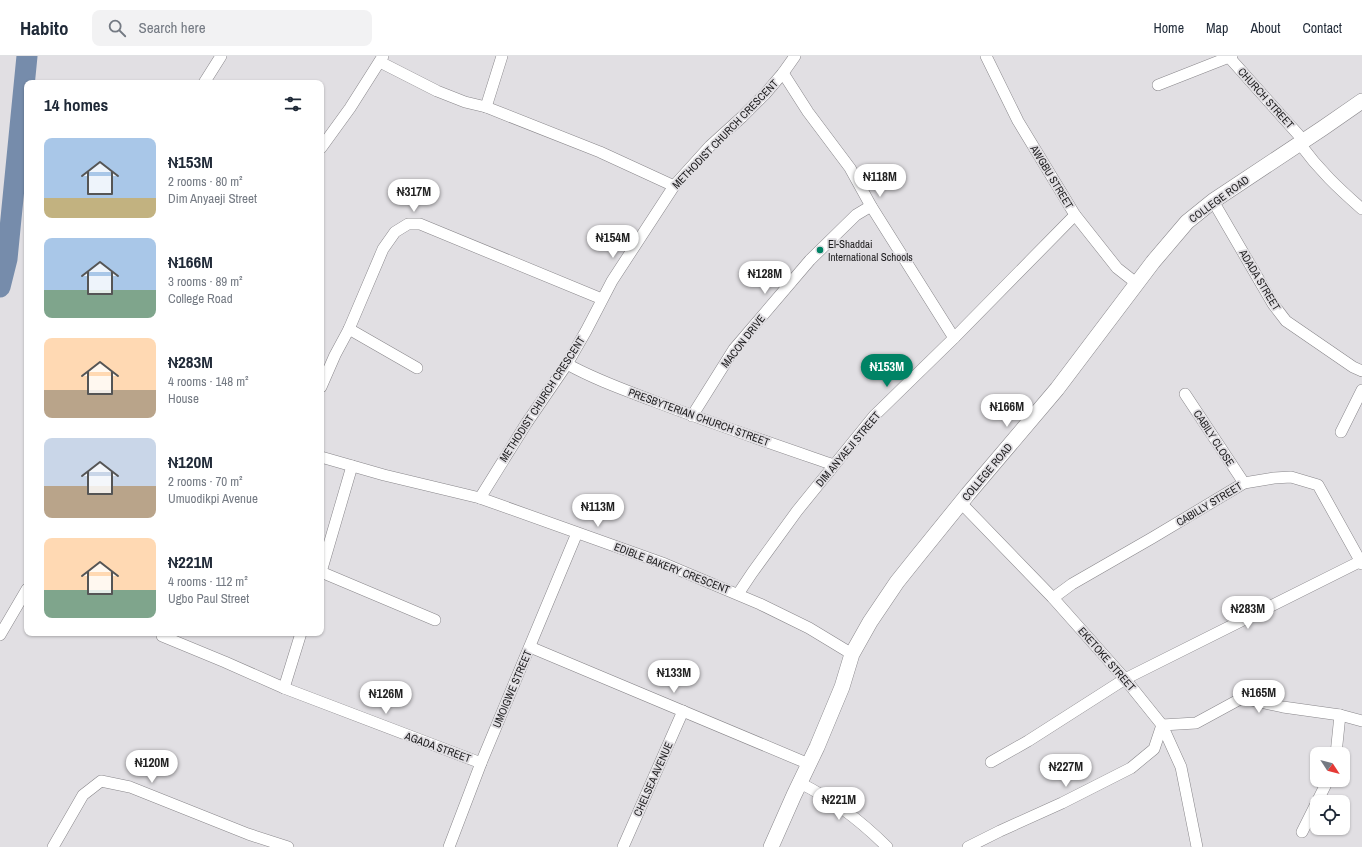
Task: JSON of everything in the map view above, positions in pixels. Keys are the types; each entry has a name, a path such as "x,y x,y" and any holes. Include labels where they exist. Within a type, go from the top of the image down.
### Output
{"main road":[{"name":"COLLEGE ROAD","path":"771,847 776,833 817,747 850,665 852,654 870,622 897,582 961,503 1057,390 1153,262 1187,222 1213,201 1362,101"}],"street":[{"path":"206,80 220,56"},
{"path":"486,107 502,56"},
{"name":"METHODIST CHURCH CRESCENT","path":"480,498 522,431 567,364 602,299 674,186 710,146 742,117 783,73 795,56"},
{"name":"AWGBU STREET","path":"986,56 1018,120 1075,215 1117,268 1131,279 1138,282"},
{"path":"1158,86 1230,57"},
{"name":"CHURCH STREET","path":"1230,57 1302,142 1317,166 1332,183 1362,209"},
{"path":"324,144 350,108 381,59 437,91 465,102 486,107 600,152 674,186"},
{"path":"783,73 808,112 850,168 871,206 954,338"},
{"name":"ADADA STREET","path":"1213,201 1273,304 1286,322 1347,363 1362,371"},
{"name":"MACON DRIVE","path":"692,416 734,349 810,260 856,215 871,206"},
{"name":"DIM ANYAEJI STREET","path":"738,594 797,511 874,416 954,338 1075,215"},
{"path":"324,380 349,329 383,250 395,232 408,224 420,224 602,299"},
{"path":"349,329 417,368"},
{"name":"PRESBYTERIAN CHURCH STREET","path":"567,364 581,372 614,386 692,416 834,465"},
{"path":"1341,432 1362,390"},
{"name":"CABILY CLOSE","path":"1185,394 1244,483"},
{"name":"EDIBLE BAKERY CRESCENT","path":"324,458 480,498 666,564 738,594 809,628 852,654"},
{"path":"324,562 352,466"},
{"name":"CABILLY STREET","path":"1052,598 1072,584 1244,483 1274,478 1291,478 1318,485 1362,562"},
{"name":"EKETOKE STREET","path":"961,503 1052,598 1125,679 1162,725 1181,767 1197,847"},
{"name":"UMOIGWE STREET","path":"449,847 481,763 577,533"},
{"path":"991,762 1028,741 1125,679 1362,562"},
{"path":"324,573 435,620"},
{"path":"0,635 24,593"},
{"name":"AGADA STREET","path":"162,636 284,688 481,763"},
{"path":"284,688 300,636"},
{"path":"530,647 809,764"},
{"path":"968,847 1062,803 1131,768 1154,749 1162,725 1196,722 1242,698 1283,707 1340,715 1362,721"},
{"name":"CHELSEA AVENUE","path":"623,847 684,711"},
{"path":"1337,747 1340,715"},
{"path":"53,847 83,795 101,781 130,787 248,834 288,847"},
{"path":"800,783 820,793 842,808 873,833 886,847"},
{"path":"1302,832 1310,816"}],"waterway":[{"path":"25,80 27,56"},
{"path":"0,287 7,259 24,86"}],"place":[{"name":"El-Shaddai International Schools","path":"820,250"}]}
